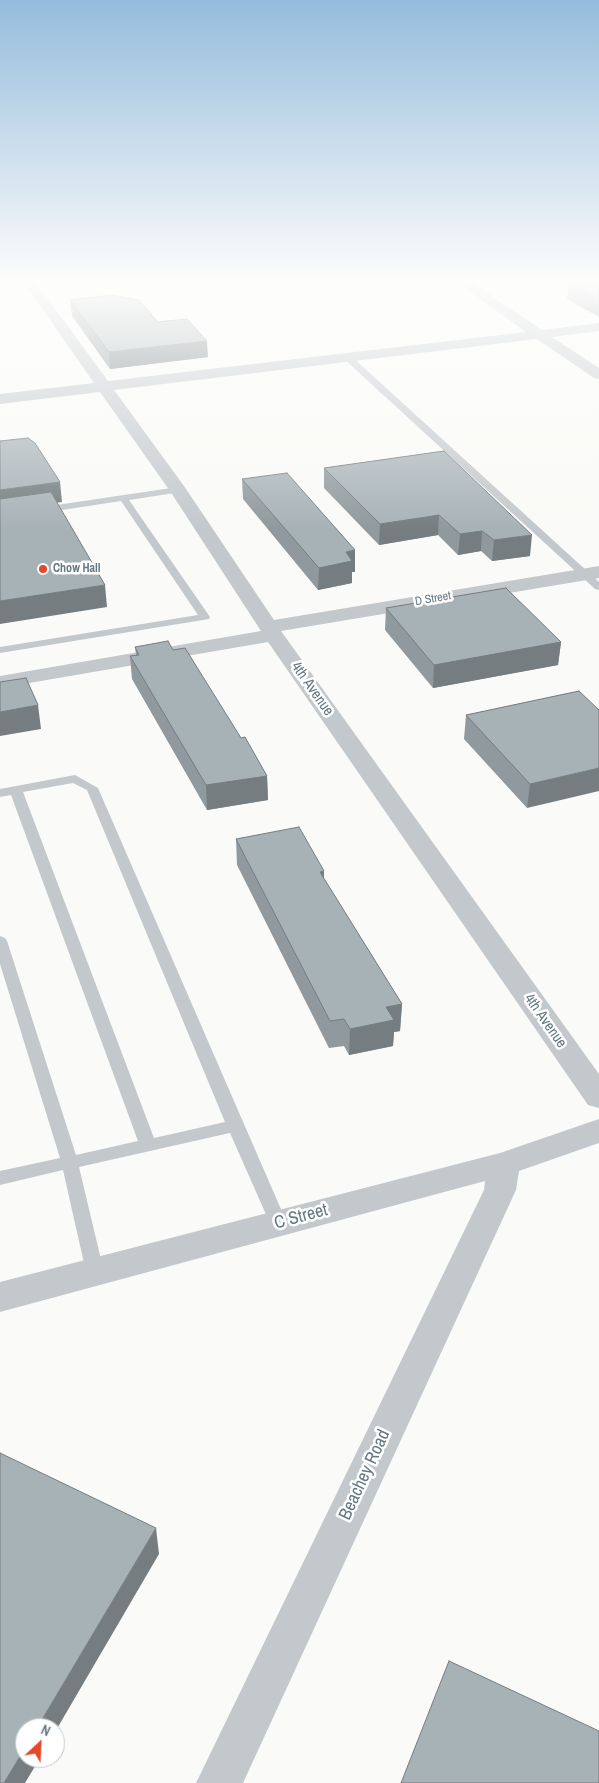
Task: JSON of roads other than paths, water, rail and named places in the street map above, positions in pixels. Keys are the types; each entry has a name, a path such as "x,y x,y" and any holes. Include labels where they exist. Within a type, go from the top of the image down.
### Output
{"street":[{"name":"4th Avenue","path":"88,363 178,490 271,631 599,1097"},
{"path":"0,399 295,363"},
{"path":"581,363 599,375"},
{"name":"D Street","path":"0,682 591,573"},
{"name":"C Street","path":"0,1297 504,1164 599,1131"},
{"name":"Beachey Road","path":"219,1783 500,1190 504,1164"}],"lane":[{"path":"354,363 591,573 599,587"},
{"path":"28,512 178,490"},
{"path":"0,650 205,617 123,498"},
{"path":"0,793 75,779 92,788 278,1223"},
{"path":"16,790 148,1146"},
{"path":"0,941 70,1163 95,1272"},
{"path":"0,1178 235,1126"}],"place":[{"name":"Chow Hall","path":"43,569"}]}
